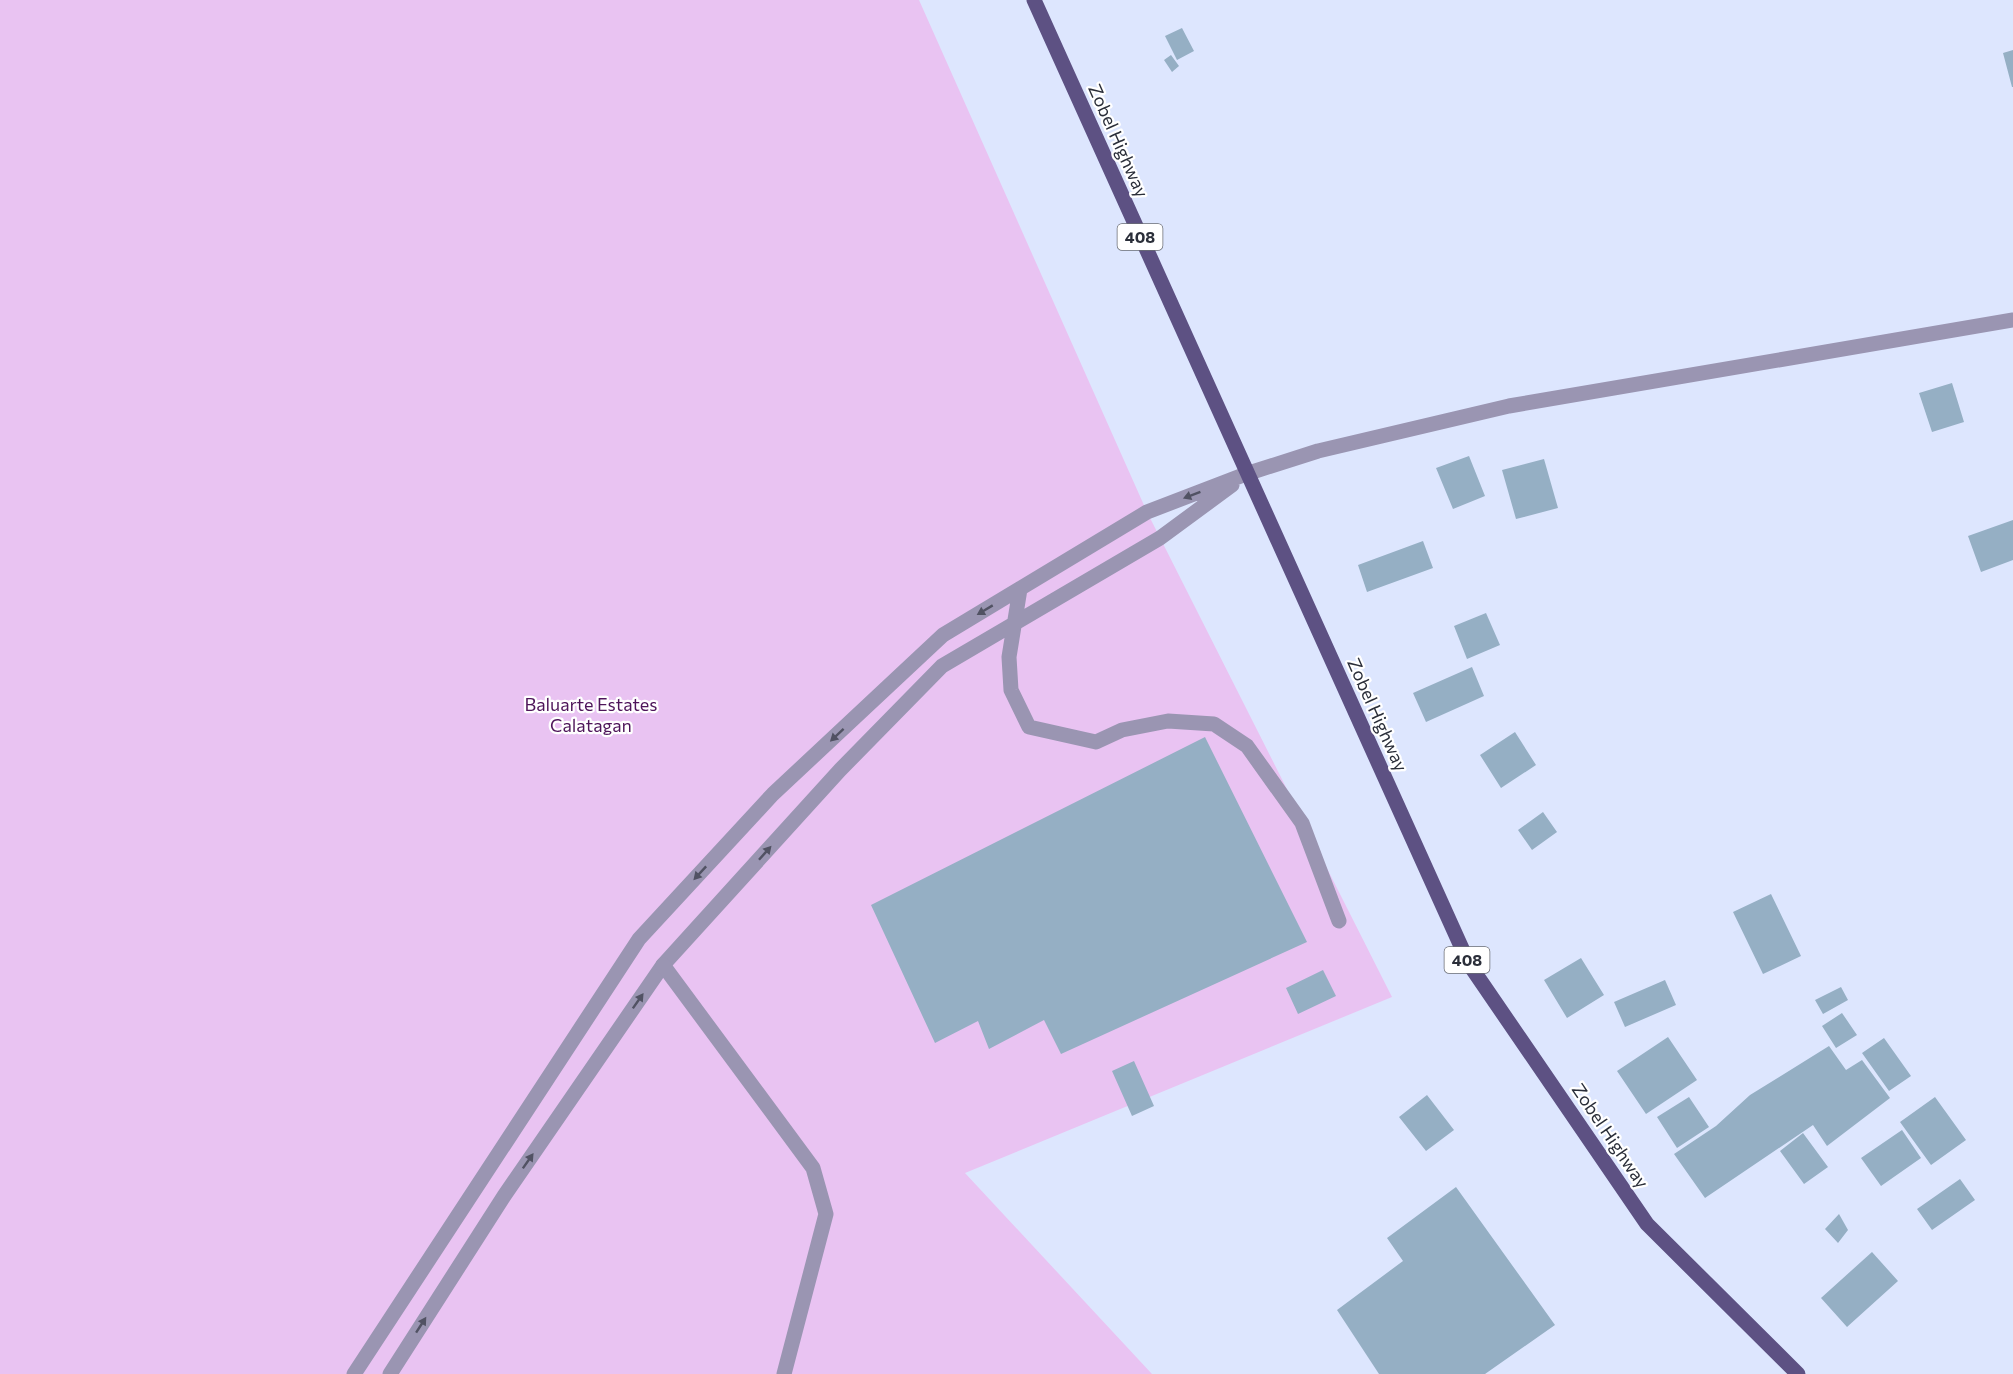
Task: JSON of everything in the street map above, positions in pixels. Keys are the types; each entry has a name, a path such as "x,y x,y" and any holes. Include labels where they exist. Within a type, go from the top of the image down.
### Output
{"main road":[{"name":"Zobel Highway","path":"1034,0 1468,964 1647,1224 1798,1374"}],"street":[{"path":"354,1374 639,939 773,794 943,635 1146,512 1246,474 1318,451 1509,406 2013,320"},
{"path":"390,1374 504,1196 663,965 840,770 942,666 1160,538 1246,474"},
{"path":"1088,549 1102,570"},
{"path":"1020,589 1009,657 1011,690 1029,728 1096,742 1122,730 1168,721 1214,724 1247,746 1302,823 1339,921"},
{"path":"663,965 813,1168 825,1214 784,1374"}],"green space":[{"name":"Baluarte Estates Calatagan","path":"0,0 919,0 1147,512 1392,997 965,1173 1152,1374 0,1374"}],"building":[{"path":"1182,28 1194,51 1177,60 1165,36"},
{"path":"2013,50 2013,87 2012,87 2003,53"},
{"path":"1171,55 1179,66 1172,72 1164,60"},
{"path":"1952,383 1964,422 1932,432 1919,393"},
{"path":"1469,456 1485,496 1453,509 1436,468"},
{"path":"1544,459 1558,508 1516,519 1502,470"},
{"path":"2013,520 2013,560 1981,572 1968,536"},
{"path":"1423,541 1433,568 1367,592 1358,565"},
{"path":"1486,613 1500,645 1467,659 1454,626"},
{"path":"1472,667 1484,696 1426,722 1413,693"},
{"path":"1515,732 1536,765 1501,788 1480,755"},
{"path":"1205,737 1307,942 1061,1054 1044,1020 989,1049 978,1021 935,1043 871,905"},
{"path":"1543,812 1557,832 1532,850 1518,830"},
{"path":"1771,894 1801,956 1763,974 1733,912"},
{"path":"1581,958 1604,995 1567,1018 1544,980"},
{"path":"1323,970 1336,996 1298,1014 1286,988"},
{"path":"1665,980 1676,1005 1625,1027 1614,1002"},
{"path":"1841,987 1848,1000 1823,1014 1815,1000"},
{"path":"1842,1013 1857,1035 1836,1048 1822,1026"},
{"path":"1668,1037 1697,1080 1646,1114 1617,1071"},
{"path":"1884,1038 1911,1076 1889,1091 1862,1053"},
{"path":"1829,1046 1846,1070 1862,1060 1890,1098 1827,1146 1813,1125 1705,1198 1674,1154 1716,1126 1750,1095"},
{"path":"1134,1061 1154,1106 1132,1116 1112,1071"},
{"path":"1427,1095 1454,1130 1426,1151 1399,1117"},
{"path":"1689,1097 1709,1127 1677,1148 1657,1117"},
{"path":"1935,1097 1966,1140 1931,1165 1900,1122"},
{"path":"1902,1130 1921,1158 1881,1186 1861,1158"},
{"path":"1803,1133 1828,1167 1804,1184 1780,1151"},
{"path":"1960,1179 1975,1200 1932,1230 1917,1209"},
{"path":"1456,1187 1555,1325 1485,1374 1379,1374 1337,1310 1403,1261 1387,1238"},
{"path":"1839,1214 1848,1230 1838,1243 1825,1229"},
{"path":"1872,1252 1898,1281 1847,1327 1821,1298"}]}
